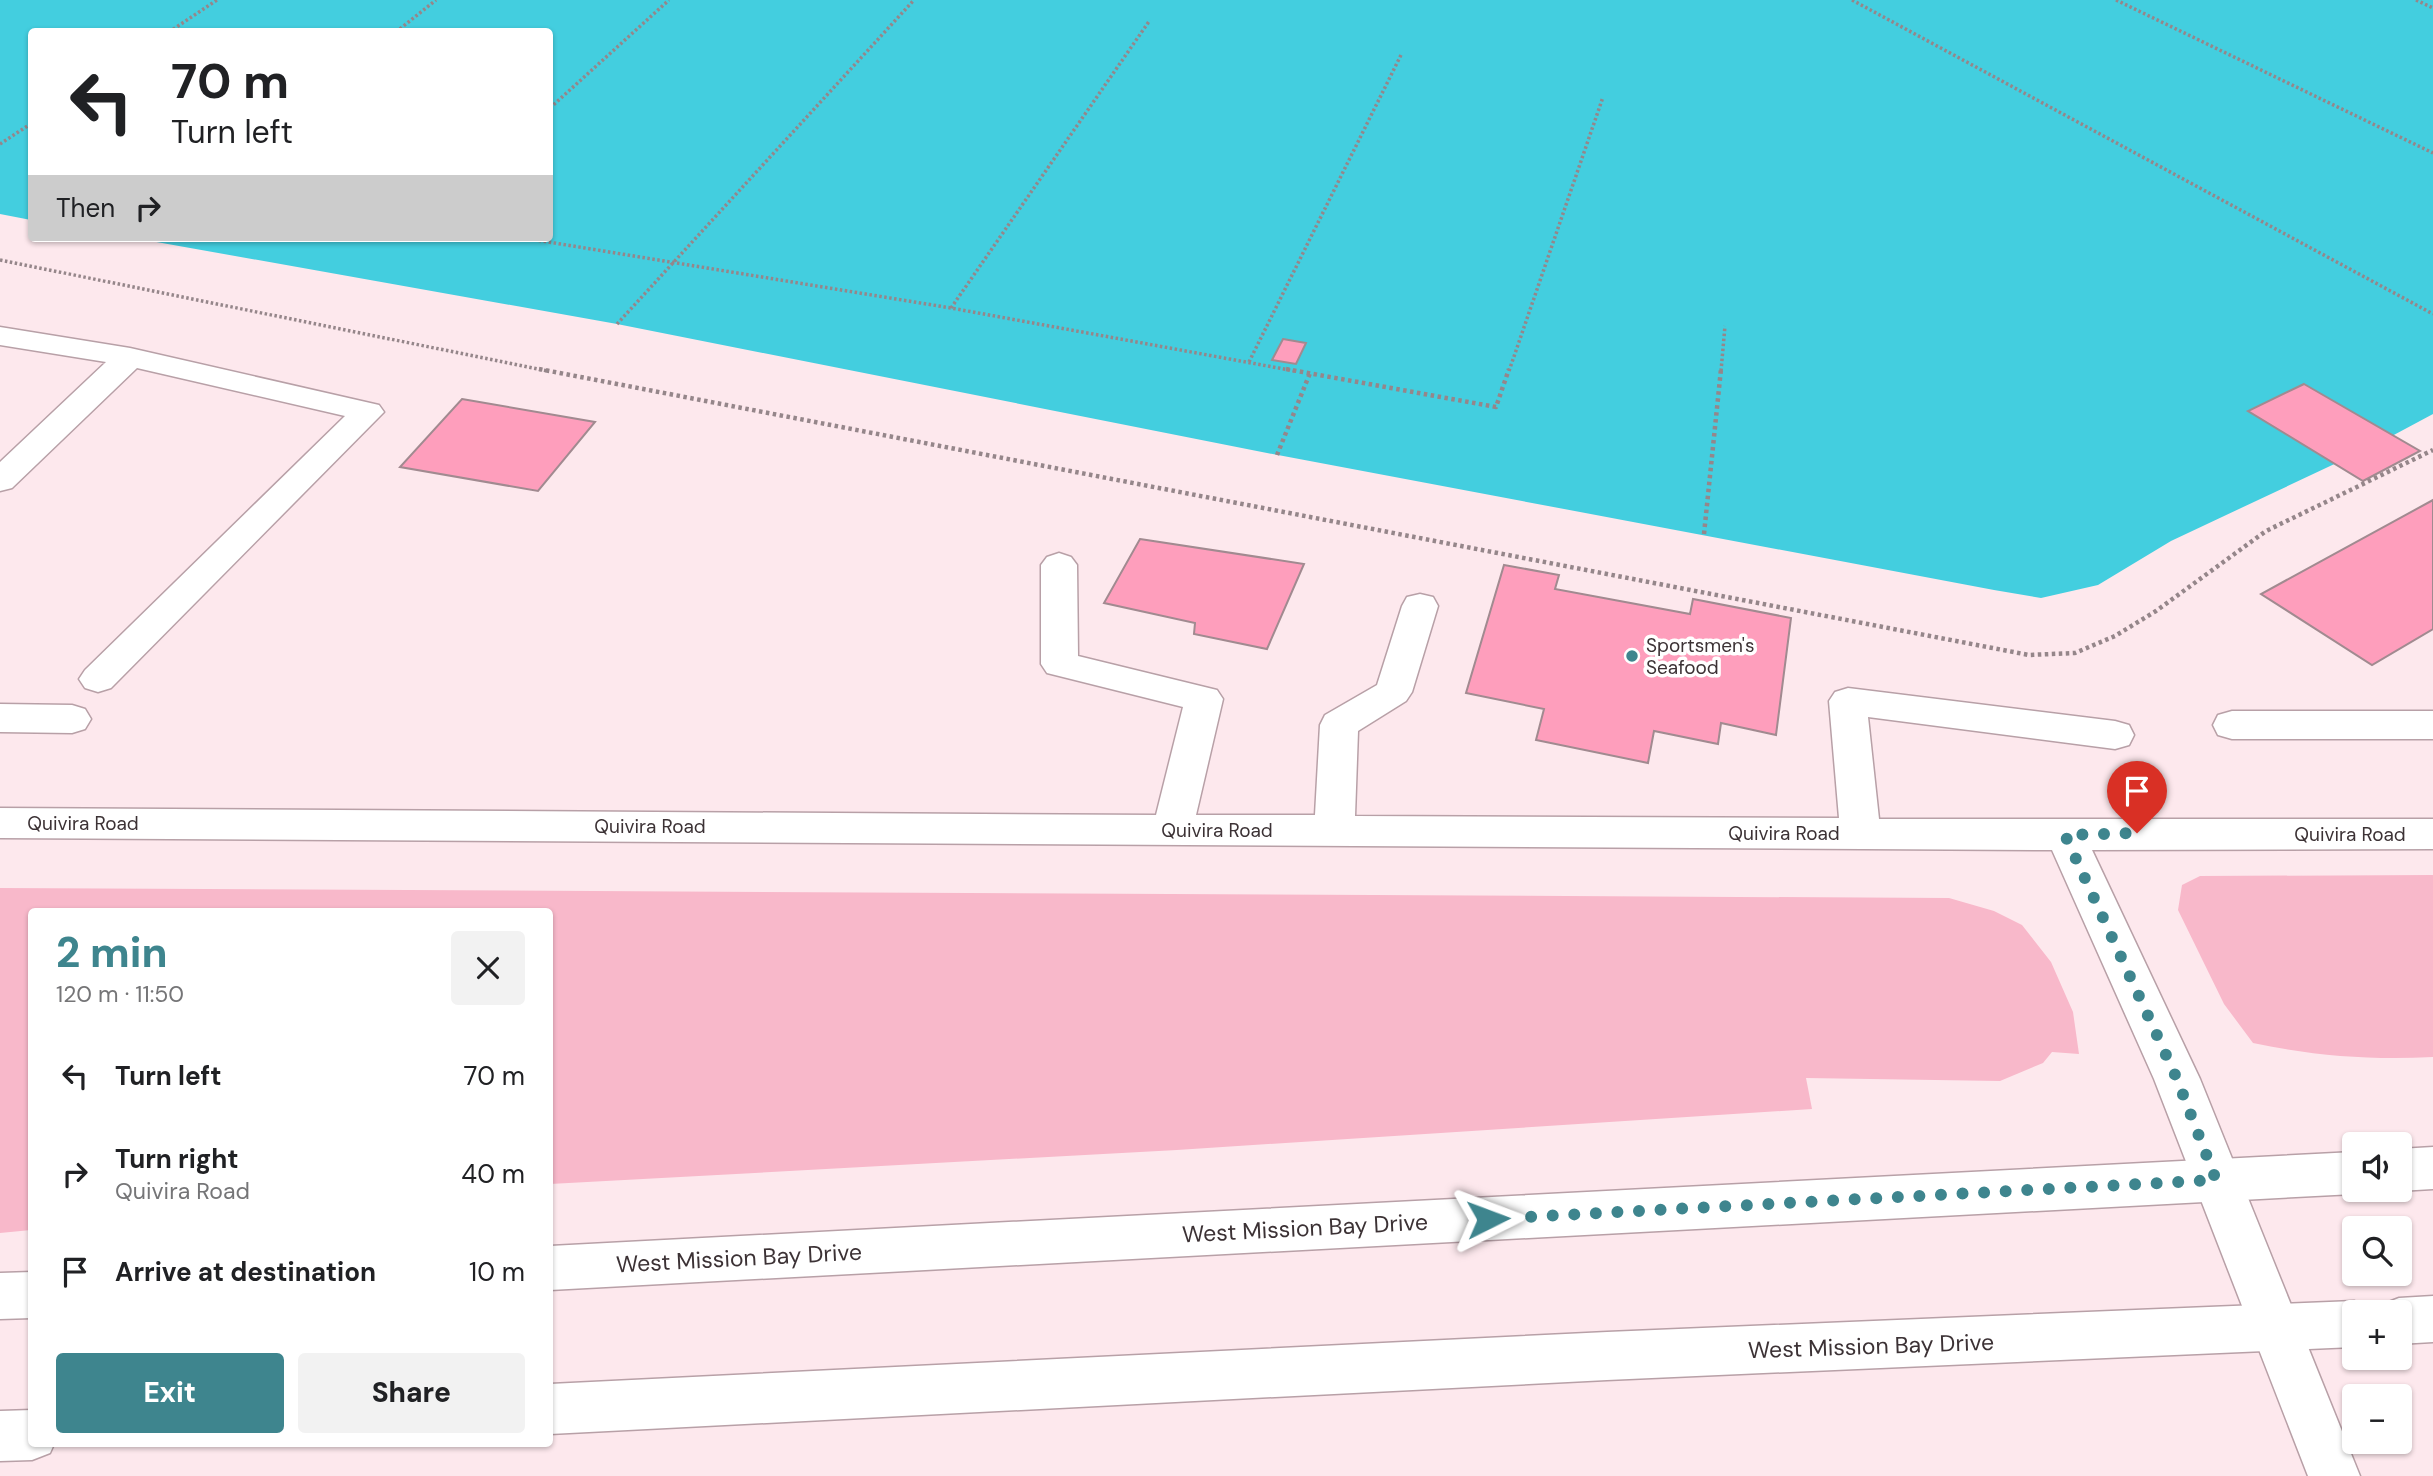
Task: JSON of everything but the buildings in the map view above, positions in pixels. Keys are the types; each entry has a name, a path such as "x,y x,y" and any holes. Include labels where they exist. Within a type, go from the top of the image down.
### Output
{"street":[{"path":"0,336 130,357 368,412 98,679"},
{"path":"0,481 130,357"},
{"path":"1059,565 1060,664 1204,699 1172,829"},
{"path":"1334,830 1339,725 1393,692 1420,606"},
{"path":"1860,833 1848,701 2115,735"},
{"path":"0,718 72,719"},
{"path":"2232,725 2433,725"},
{"name":"Quivira Road","path":"0,823 2065,835 2433,834"},
{"path":"2065,835 2177,1079 2334,1476"},
{"path":"2412,1169 2433,1168"},
{"name":"West Mission Bay Drive","path":"553,1268 2342,1173"},
{"path":"0,1296 28,1295"},
{"path":"2412,1320 2433,1319"},
{"name":"West Mission Bay Drive","path":"553,1409 1607,1356 2275,1330 2342,1325"},
{"path":"0,1436 28,1434"}],"path":[{"path":"175,28 217,0"},
{"path":"401,28 436,0"},
{"path":"553,105 669,0"},
{"path":"617,324 914,0"},
{"path":"1852,0 2433,314"},
{"path":"2116,0 2433,153"},
{"path":"2416,0 2433,8"},
{"path":"951,308 1150,20"},
{"path":"1249,362 1401,55"},
{"path":"546,242 951,308 1496,407 1603,97"},
{"path":"0,144 28,126"},
{"path":"0,260 627,387 2029,655 2075,653 2115,636 2156,611 2266,531 2433,450"},
{"path":"1703,534 1725,326"},
{"path":"1277,454 1310,373"}],"shaded area":[{"path":"2433,875 2433,1057 2343,1056 2253,1043 2224,1004 2178,910 2182,885 2200,876"},
{"path":"0,888 1949,898 1994,911 2022,925 2051,962 2073,1012 2079,1054 2052,1052 2043,1063 2000,1081 1806,1078 1812,1109 1177,1150 553,1184 553,908 28,908 28,1230 0,1233"}],"water":[{"path":"0,0 2433,0 2433,414 2377,444 2171,541 2098,585 2041,598 1267,453 617,324 156,242 553,242 553,28 28,28 28,219 0,214"}],"place":[{"name":"Sportsmen's Seafood","path":"1632,656"}],"route":[{"path":"1488,1219 2216,1180 2177,1079 2065,835 2137,833"}]}
